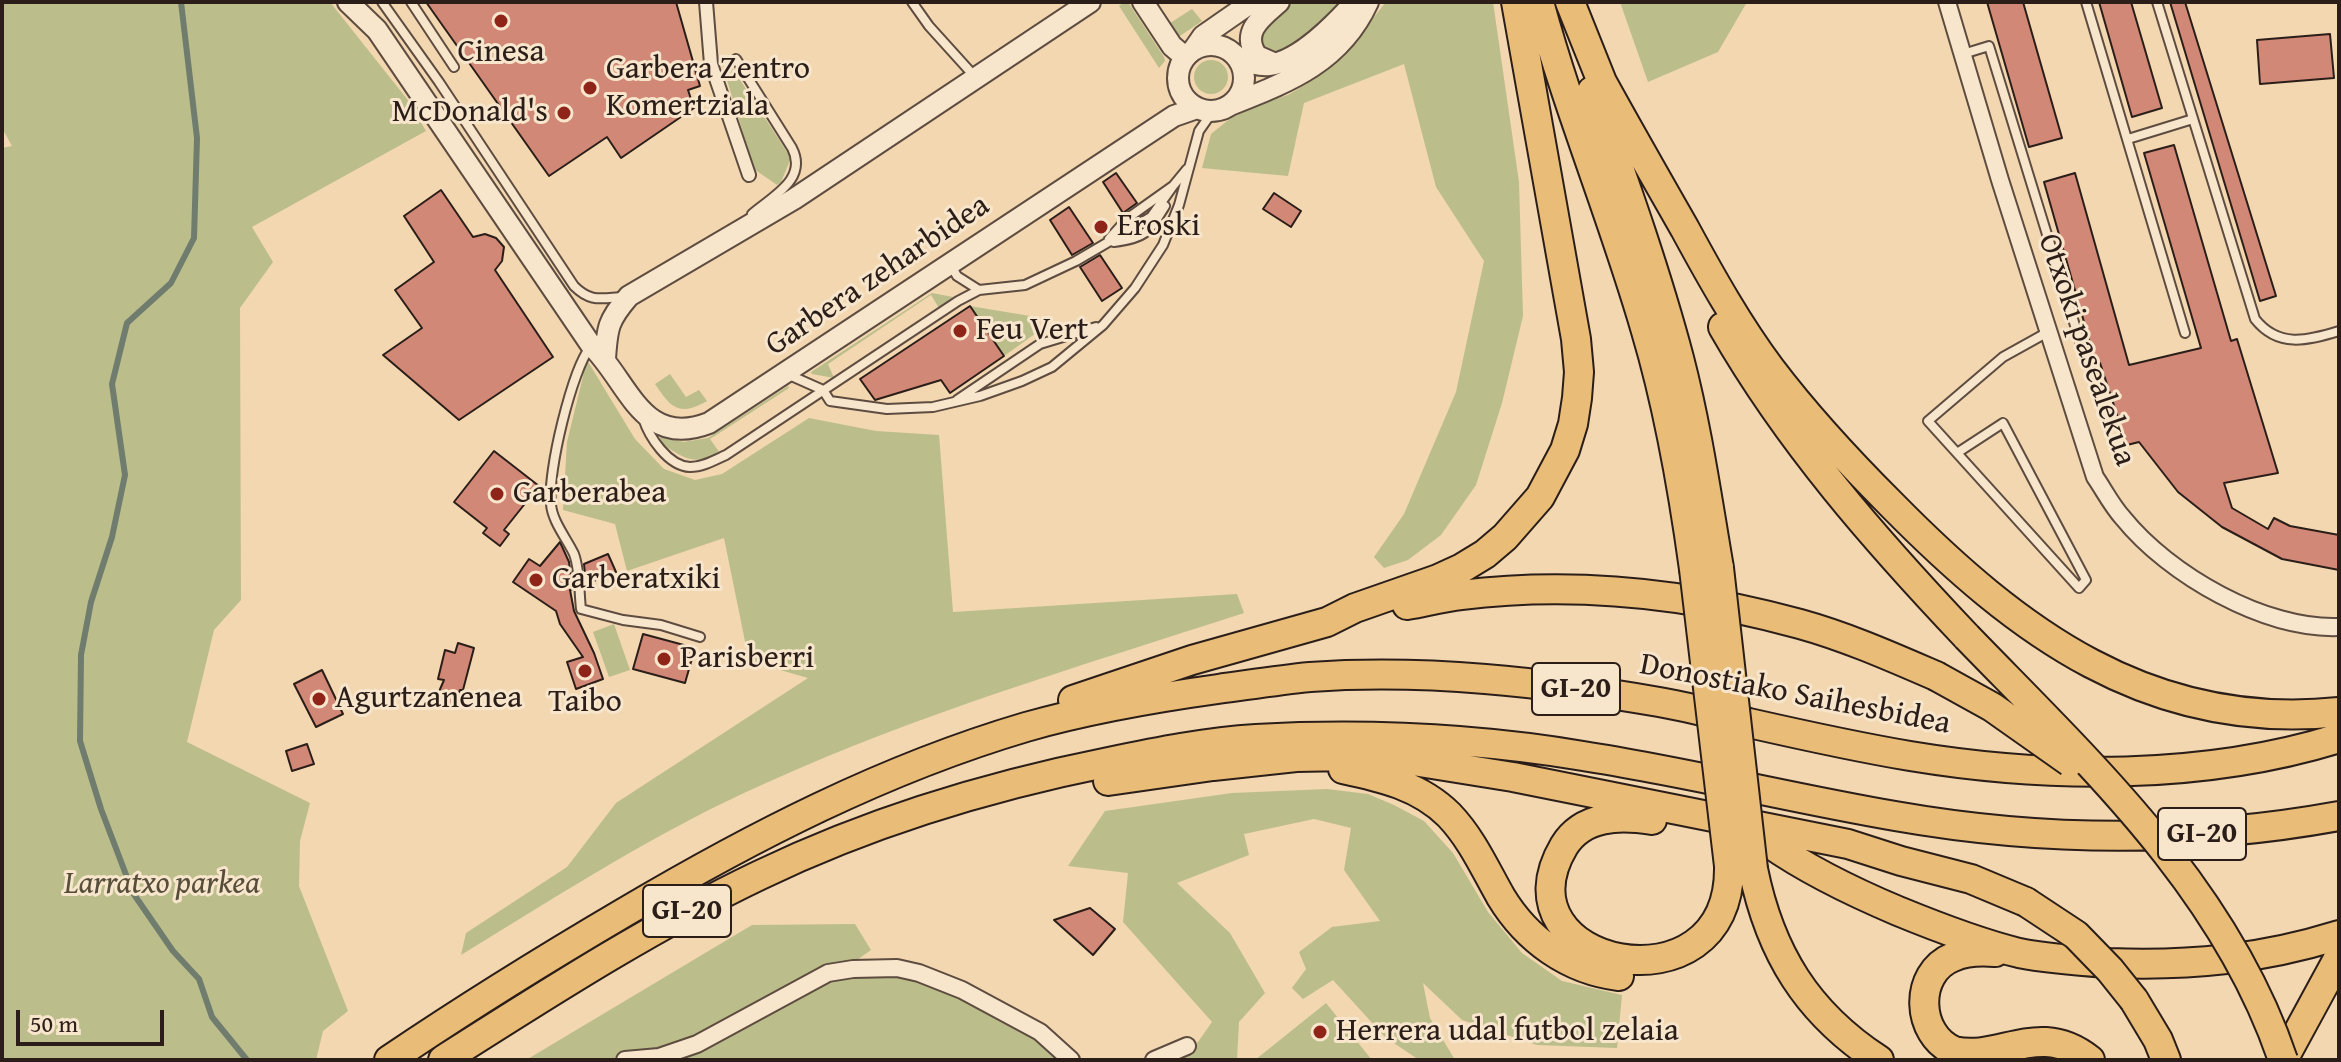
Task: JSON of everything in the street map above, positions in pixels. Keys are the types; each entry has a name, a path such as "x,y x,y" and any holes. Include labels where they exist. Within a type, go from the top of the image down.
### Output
{"highway":[{"path":"1327,622 1355,608 1462,568 1505,537 1524,518 1547,485 1565,450 1573,424 1579,372 1576,339 1516,2"},
{"path":"1539,2 1648,335 1684,501 1706,568"},
{"path":"1296,757 1373,776 1426,796 1448,814 1467,837 1502,897 1534,938 1567,961 1605,974 1664,975 1684,969 1701,959 1713,950 1734,922 1749,888 1741,867 1706,568 1701,459 1679,359 1650,259 1583,63 1569,2"},
{"path":"1569,2 1643,175 1688,267 1752,377 1815,466 1900,567 2095,769 2169,854 2205,903 2253,985 2283,1060"},
{"path":"1602,82 1709,274 1770,367 1831,443 1962,572 2045,636 2079,658 2151,691 2203,707 2260,714 2308,716 2339,712"},
{"path":"1024,728 1062,704 1123,682 1327,622 1461,595 1541,590 1619,591 1684,599 1801,624 1936,676 1992,707 2028,732 2088,776 2135,816"},
{"name":"Donostiako Saihesbidea","path":"389,1060 574,941 749,841 924,763 1024,728 1164,696 1310,677 1472,677 1664,703 1912,757 2033,770 2126,772 2235,761 2339,738"},
{"name":"GI-20","path":"443,1060 588,968 682,914 815,850 950,801 1024,780 1172,750 1251,740 1334,736 1462,740 1585,756 1897,817 2065,836 2215,834 2339,816"},
{"path":"950,801 990,807 1128,777 1296,757 1348,756 1458,767 1848,844 1971,879 2026,902 2076,935 2134,1000 2166,1060"},
{"path":"1741,867 1712,926 1689,947 1663,959 1625,960 1591,950 1567,931 1552,902 1551,883 1566,843 1593,821 1629,816 1846,857 1901,861"},
{"path":"1769,843 1794,860 1878,902 1958,934 2018,952 2067,961 2186,964 2263,955 2339,935"},
{"path":"1741,867 1776,946 1806,996 1855,1045 1879,1060"},
{"path":"2018,952 1978,951 1952,957 1931,975 1925,989 1924,1014 1937,1040 1952,1050 1984,1055 2040,1043 2070,1049 2090,1060"},
{"path":"2283,1060 2337,960"}],"street":[{"path":"348,2 377,30 642,413"},
{"path":"706,2 711,64 749,175"},
{"path":"598,352 612,315 629,296 794,199 1090,2"},
{"path":"1143,2 1172,46 1189,53"},
{"path":"1252,2 1203,36 1189,53 1178,70 1178,85 1185,98 1213,108 1241,92 1243,70 1237,57 1236,40 1242,25 1254,14 1277,2"},
{"path":"1277,2 1252,28 1250,43 1257,56 1277,63"},
{"path":"1189,53 1204,45 1215,45 1257,65 1277,63 1303,49 1355,2"},
{"name":"Garbera zeharbidea","path":"642,413 659,424 675,428 693,429 709,423 1174,116 1213,108 1291,80 1326,57 1353,29 1368,2"},
{"name":"Otxoki pasealekua","path":"1947,2 2095,477 2122,518 2149,546 2190,578 2249,609 2316,628 2339,627"},
{"path":"625,1060 659,1057 697,1044 828,973 897,968 962,990 1040,1032 1071,1060"},
{"path":"1154,1060 1187,1046"}],"lane":[{"path":"382,2 439,82 574,286 584,296 595,299 629,296"},
{"path":"411,2 454,67"},
{"path":"912,2 929,26 977,78"},
{"path":"2086,2 2185,333"},
{"path":"2157,2 2255,319 2266,333 2296,341 2339,331"},
{"path":"1963,54 1989,46 2085,358"},
{"path":"716,244 787,185 798,163 785,136 736,59"},
{"path":"786,374 823,390 830,401 887,409 933,407 953,402 994,391 1052,367 1103,325 1135,288 1163,245 1179,205 1199,131 1213,108"},
{"path":"2128,139 2193,119"},
{"path":"642,413 646,429 662,452 686,467 705,465 726,455 958,301 979,290 1025,285 1106,243 1128,218 1173,186 1191,163"},
{"path":"1106,243 1135,239 1151,229 1173,186"},
{"path":"950,264 957,276 979,290"},
{"path":"953,402 1040,344 1103,325"},
{"path":"1957,453 2003,423 2086,580 2079,588 1928,421 2003,357 2048,332"},
{"path":"598,352 584,355 565,409 551,485 551,508 576,558 581,609 623,620 661,625 700,637"}],"green space":[{"name":"Larratxo parkea","path":"2,2 330,2 407,99 426,131 252,227 273,262 240,308 241,600 214,630 187,742 310,803 300,841 299,886 348,1011 323,1031 316,1060 2,1060 2,148 12,146 2,128"},
{"path":"1128,2 1164,57 1165,61 1159,68 1119,6"},
{"path":"1295,2 1347,2 1313,37 1276,55 1261,49 1258,32 1264,23"},
{"path":"1386,2 1493,2 1519,182 1523,316 1502,403 1476,485 1441,535 1408,560 1384,568 1374,557 1404,514 1456,392 1484,261 1436,187 1404,64 1304,103 1288,176 1202,168 1211,134 1256,104 1288,95 1313,80 1349,48"},
{"path":"1620,2 1747,2 1718,52 1648,82"},
{"path":"1192,9 1202,21 1177,38 1167,25"},
{"path":"740,54 729,63 791,158 777,185 754,169 720,57"},
{"path":"1211,60 1223,65 1228,77 1223,89 1211,94 1199,89 1194,77 1199,65"},
{"path":"932,293 953,297 939,308 931,295 828,364 834,378 812,374 811,372"},
{"path":"970,306 1030,316 1039,331 1004,356"},
{"path":"587,360 635,439 664,469 695,480 722,474 809,418 876,431 939,435 953,612 1237,594 1244,613 943,712 766,783 649,842 461,955 466,933 567,867 616,803 808,678 749,661 724,538 627,571 615,524 563,510 567,442"},
{"path":"670,374 686,397 699,390 707,401 689,408 676,408 655,384"},
{"path":"788,386 710,439 720,453 694,460 658,441 662,435 683,442 708,438"},
{"path":"614,624 630,670 609,677 593,632"},
{"path":"1327,789 1368,794 1424,821 1453,853 1488,912 1522,953 1562,981 1622,995 1617,1048 1537,1045 1462,1020 1423,983 1430,1018 1455,1060 1419,1060 1385,1037 1333,980 1303,999 1292,988 1306,969 1299,952 1332,927 1380,921 1344,870 1351,828 1314,819 1244,834 1249,855 1177,883 1230,933 1265,993 1239,1022 1237,1060 1179,1060 1193,1049 1212,1022 1123,922 1128,873 1068,866 1105,811 1232,793"},
{"path":"855,924 871,950 830,979 885,975 927,985 978,1007 1063,1060 526,1060 752,925"},
{"name":"Herrera udal futbol zelaia","path":"1326,1003 1372,1060 1255,1060"}],"building":[{"name":"Garbera Zentro Komertziala","path":"426,2 676,2 700,86 688,90 694,108 621,158 607,137 549,176"},
{"path":"1987,2 2023,2 2062,138 2029,147"},
{"path":"2099,2 2131,2 2162,108 2132,117"},
{"path":"2170,2 2185,2 2276,296 2260,301"},
{"path":"2330,34 2334,78 2260,84 2257,40"},
{"path":"2174,145 2231,341 2237,339 2278,473 2224,483 2232,508 2268,529 2274,518 2290,526 2339,535 2339,570 2282,559 2222,527 2178,492 2139,442 2127,445 2100,363 2096,364 2044,182 2075,173 2129,365 2201,348 2144,153"},
{"path":"1116,173 1137,203 1123,213 1103,182"},
{"path":"441,190 473,237 485,234 496,238 504,247 502,261 495,270 553,357 459,420 383,355 422,328 395,290 434,262 404,216"},
{"path":"1274,193 1301,211 1291,227 1263,209"},
{"path":"1069,207 1093,243 1072,255 1050,220"},
{"path":"1100,255 1122,288 1102,301 1080,267"},
{"name":"Feu Vert","path":"970,306 1004,356 950,393 941,380 875,400 860,379"},
{"name":"Garberabea","path":"494,451 539,486 504,530 509,534 500,546 483,533 487,528 454,502"},
{"path":"560,542 569,562 574,611 603,679 576,689 567,662 583,657 560,624 556,611 513,582 529,559 540,566"},
{"path":"608,554 616,572 586,584 584,564"},
{"name":"Parisberri","path":"643,634 695,648 685,683 633,669"},
{"path":"458,643 474,648 463,690 460,690 452,709 435,701 444,680 438,679 445,650 455,653"},
{"name":"Agurtzanenea","path":"322,670 343,714 316,727 294,684"},
{"path":"307,744 314,764 292,771 286,751"},
{"path":"1090,908 1115,929 1093,955 1054,920"}],"waterway":[{"path":"181,2 197,138 194,238 171,283 127,323 112,384 125,475 112,537 91,602 81,655 80,741 101,809 133,893 173,951 199,979 212,1017 247,1060"}],"place":[{"name":"Cinesa","path":"501,21"},
{"name":"Garbera Zentro Komertziala","path":"590,88"},
{"name":"McDonald's","path":"564,113"},
{"name":"Eroski","path":"1101,227"},
{"name":"Feu Vert","path":"960,331"},
{"name":"Garberabea","path":"497,494"},
{"name":"Garberatxiki","path":"536,580"},
{"name":"Parisberri","path":"664,659"},
{"name":"Taibo","path":"585,671"},
{"name":"Agurtzanenea","path":"319,699"},
{"name":"Herrera udal futbol zelaia","path":"1320,1032"}]}
